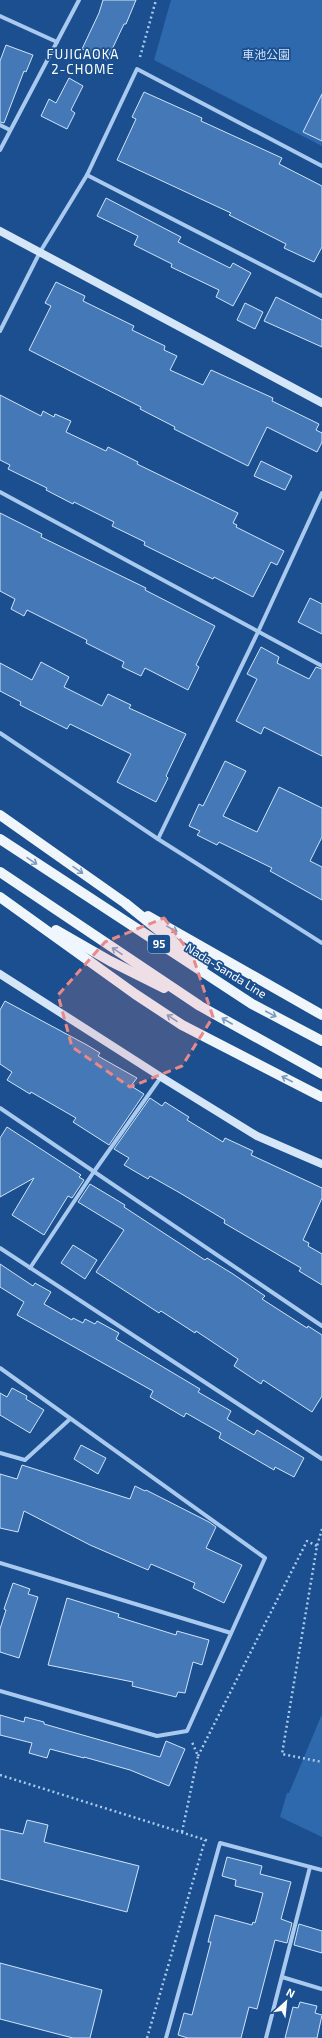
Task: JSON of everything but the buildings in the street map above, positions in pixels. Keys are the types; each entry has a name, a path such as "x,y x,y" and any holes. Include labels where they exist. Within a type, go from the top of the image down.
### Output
{"main road":[{"name":"95","path":"0,815 125,903 252,1004"},
{"name":"Nada-Sanda Line","path":"0,839 252,1004 322,1041"},
{"name":"95","path":"0,872 200,1006"},
{"name":"95","path":"1,898 110,961 200,1006 322,1074"},
{"name":"95","path":"1,898 135,994 182,1025 322,1097"},
{"name":"95","path":"125,903 322,1015"}],"street":[{"path":"0,150 79,0"},
{"path":"0,16 57,42"},
{"path":"0,331 40,252 87,175 137,69 322,166"},
{"path":"0,125 10,130"},
{"path":"87,175 322,296"},
{"path":"0,231 322,403"},
{"path":"0,492 322,666"},
{"path":"158,839 258,632 322,493"},
{"path":"0,733 158,839 322,943"},
{"path":"0,974 161,1077 257,1136 322,1164"},
{"path":"30,1268 161,1077"},
{"path":"0,1108 322,1326"},
{"path":"0,1248 322,1459"},
{"path":"0,1368 265,1558 187,1730 157,1736 0,1691"},
{"path":"0,1453 25,1460 70,1419"},
{"path":"0,1563 231,1633"},
{"path":"166,2038 220,1843 322,1870"},
{"path":"266,2038 310,1867"},
{"path":"282,1977 322,1989"}],"path":[{"path":"137,69 156,0"},
{"path":"322,1529 317,1546 282,1754 322,1762"},
{"path":"182,1832 198,1756 307,1541 317,1546"},
{"path":"187,1730 198,1756"},
{"path":"0,1775 205,1840 220,1843"},
{"path":"147,2038 205,1840"}],"highlighted area":[{"path":"164,918 193,957 213,1017 182,1066 130,1087 72,1047 58,995 105,942"}],"green space":[{"name":"車池公園","path":"171,0 322,0 322,146 154,60"},
{"path":"322,1714 322,1837 280,1817 287,1793 289,1793"}],"district":[{"name":"FUJIGAOKA 2-CHOME","path":"83,62"}]}
